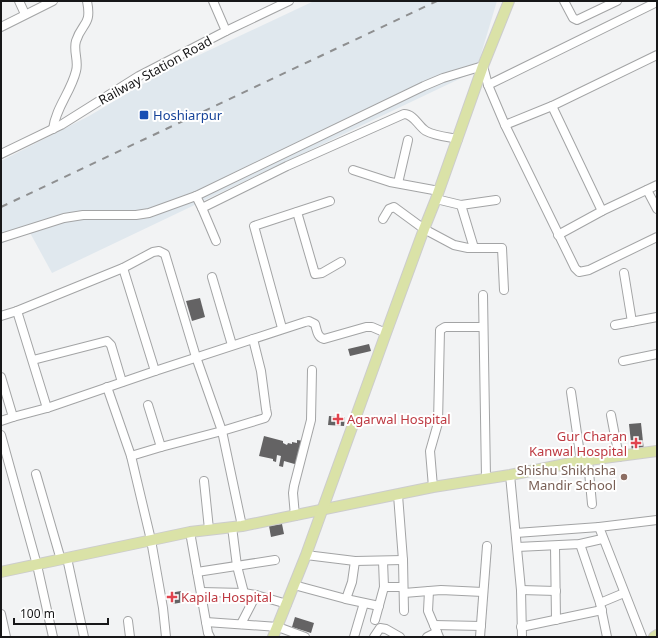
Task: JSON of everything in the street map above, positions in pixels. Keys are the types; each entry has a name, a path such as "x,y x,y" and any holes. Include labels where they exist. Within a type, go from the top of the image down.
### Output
{"main road":[{"path":"273,637 306,555 386,332 438,195 483,66 509,1"},
{"path":"1,572 190,532 295,516 432,487 510,475 584,461 657,451"}],"street":[{"path":"19,1 25,14"},
{"path":"1,27 44,3 53,1"},
{"path":"53,128 58,110 72,84 77,70 75,42 88,20 89,11 87,1"},
{"path":"213,1 226,31"},
{"name":"Railway Station Road","path":"1,154 53,128 139,76 226,31 289,1"},
{"path":"564,1 573,18 577,20 617,1"},
{"path":"488,84 657,2"},
{"path":"505,125 552,106 656,58"},
{"path":"1,238 64,218 83,214 136,215 149,213 196,196 424,86 443,78 483,66 488,84 505,125 558,235 575,268 579,272 589,270 657,237"},
{"path":"552,106 602,211"},
{"path":"202,208 287,166 404,114 410,115 422,128 428,132 458,139"},
{"path":"398,183 408,140"},
{"path":"353,170 438,195 461,205 496,200"},
{"path":"558,235 602,211 657,185"},
{"path":"647,190 657,209"},
{"path":"196,196 216,241"},
{"path":"282,328 253,227 255,224 330,202"},
{"path":"461,205 474,248"},
{"path":"384,219 389,209 394,207 424,229 454,244 474,248 502,248 504,290"},
{"path":"297,212 315,274 322,273 341,262"},
{"path":"1,316 17,311 123,268 153,252 159,251 165,254 196,357 222,431 237,526 237,566 244,593"},
{"path":"123,268 155,371"},
{"path":"624,273 632,322"},
{"path":"212,277 232,345"},
{"path":"483,295 486,478"},
{"path":"17,311 47,408"},
{"path":"615,325 657,317"},
{"path":"1,421 47,408 282,328 309,321 315,324 318,334 324,339 366,327 372,327 386,332"},
{"path":"432,487 430,455 431,444 438,423 440,330 445,327 483,327"},
{"path":"131,456 265,418 267,414 253,339"},
{"path":"33,360 107,341 111,345 122,382"},
{"path":"623,361 657,354"},
{"path":"295,516 293,493 294,486 311,420 312,370"},
{"path":"1,377 13,417"},
{"path":"107,387 131,456 151,540 163,608 166,637"},
{"path":"571,392 592,504"},
{"path":"148,405 161,447"},
{"path":"611,415 619,457"},
{"path":"2,438 37,565 53,637"},
{"path":"36,474 64,559 84,637"},
{"path":"510,475 521,590 522,637"},
{"path":"204,482 209,529"},
{"path":"398,495 403,560 404,611"},
{"path":"516,533 599,527 657,520"},
{"path":"599,527 602,539 642,637"},
{"path":"190,532 210,637"},
{"path":"517,547 580,544 602,539"},
{"path":"580,544 601,607 607,637"},
{"path":"480,637 487,546"},
{"path":"555,546 556,620"},
{"path":"306,555 355,561 403,560"},
{"path":"197,572 275,560"},
{"path":"346,599 352,582 355,561"},
{"path":"375,620 384,587 383,561"},
{"path":"294,585 379,606"},
{"path":"384,587 404,590 483,592"},
{"path":"521,590 556,591"},
{"path":"429,591 428,611 437,631"},
{"path":"201,592 244,593 287,604"},
{"path":"522,627 556,620 601,607 624,593"},
{"path":"241,624 256,596"},
{"path":"354,637 364,603"},
{"path":"1,614 6,637"},
{"path":"128,621 130,637"},
{"path":"206,622 278,627 305,637"},
{"path":"427,637 437,631 481,626"},
{"path":"374,637 380,628 386,629 400,637"}],"shaded area":[{"path":"314,1 497,1 476,71 52,273 29,231 1,244 1,161 89,116 165,71"}],"building":[{"path":"200,298 205,317 192,321 186,301"},
{"path":"369,344 371,351 350,356 348,349"},
{"path":"329,416 345,417 344,426 328,425"},
{"path":"641,423 644,451 632,452 629,424"},
{"path":"264,436 283,441 283,443 287,445 288,443 292,444 292,442 297,443 297,440 304,441 298,465 284,461 283,467 279,466 281,456 277,455 276,462 273,461 273,459 259,456"},
{"path":"282,524 284,534 271,537 269,526"},
{"path":"181,591 184,602 173,604 170,593"},
{"path":"295,617 314,623 311,633 292,627"}],"railway":[{"path":"1,207 437,1"}],"place":[{"name":"Hoshiarpur","path":"144,115"},
{"name":"Agarwal Hospital","path":"338,419"},
{"name":"Gur Charan Kanwal Hospital","path":"636,443"},
{"name":"Shishu Shikhsha Mandir School","path":"624,477"},
{"name":"Kapila Hospital","path":"172,597"}]}
